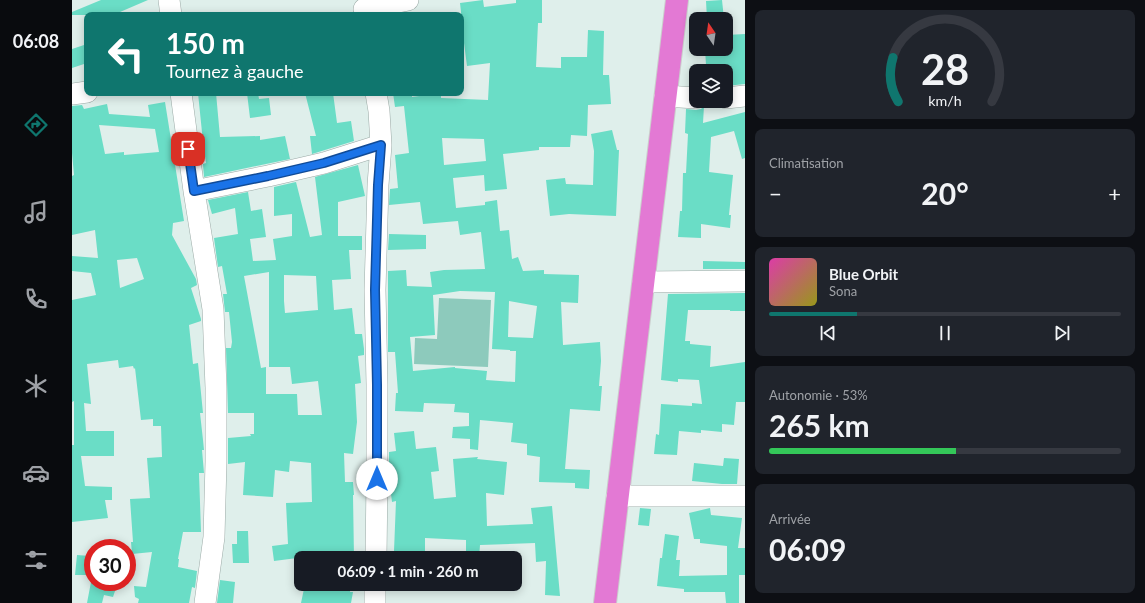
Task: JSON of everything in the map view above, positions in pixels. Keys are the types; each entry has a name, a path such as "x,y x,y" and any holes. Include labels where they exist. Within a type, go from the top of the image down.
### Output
{"highway":[{"path":"605,603 677,0"}],"street":[{"path":"170,0 171,12"},
{"path":"364,8 408,0"},
{"path":"72,94 84,92"},
{"path":"181,96 194,191 213,309 216,388 214,537 205,603"},
{"path":"376,96 381,145 378,185 375,290 377,417 376,551"},
{"path":"666,96 689,98"},
{"path":"733,97 745,96"},
{"path":"194,191 324,163 381,145"},
{"path":"643,282 745,281"},
{"path":"617,496 745,496"},
{"path":"375,591 375,603"}],"green space":[{"path":"439,298 491,300 488,367 414,364 415,338 437,339"}],"building":[{"path":"101,0 148,0 120,12 84,12 84,15 72,15 72,12"},
{"path":"483,0 484,7 516,3 516,0 542,0 542,23 538,23 536,67 561,68 561,57 587,57 588,30 604,31 603,75 609,75 611,104 588,105 587,136 571,135 570,147 539,147 539,150 503,154 507,189 485,191 484,175 453,178 456,208 485,205 485,202 497,200 500,231 509,230 512,259 518,257 523,271 544,270 544,274 579,275 578,303 561,302 563,345 600,342 601,361 599,386 602,386 600,411 570,409 565,469 590,470 589,489 575,488 575,483 539,482 540,457 527,455 527,444 511,442 513,423 480,420 478,450 470,449 470,439 452,438 453,427 469,426 469,413 454,412 455,404 424,403 423,412 395,411 396,393 398,393 395,352 388,352 388,271 406,270 407,286 432,287 430,272 444,270 485,269 481,232 460,235 458,221 423,224 420,202 389,205 390,189 398,188 395,155 409,153 404,106 395,107 393,96 441,96 441,98 488,100 490,63 467,66 464,43 464,12 461,12 460,3","holes":["442,138 484,139 486,161 444,165","460,291 495,292 492,349 516,351 515,382 486,380 487,371 455,367 413,371 410,337 435,335 433,295","509,301 537,306 533,338 508,337"]},
{"path":"722,0 723,12 707,12 706,1"},
{"path":"745,34 745,84 733,85 733,64 706,64 705,56 733,56 733,35"},
{"path":"84,45 84,64 72,68 72,49"},
{"path":"198,96 216,96 220,137 260,136 260,140 285,136 290,159 204,177 203,164 206,163"},
{"path":"247,96 258,96 259,99 269,98 271,115 250,118"},
{"path":"306,96 333,96 337,123 351,121 354,141 312,154 310,136 316,136"},
{"path":"165,102 184,221 173,223 172,235 196,279 197,285 191,288 201,319 201,321 189,325 193,364 198,363 203,413 200,413 204,450 202,450 204,473 199,473 201,532 183,532 178,559 178,567 197,571 195,588 192,587 189,603 138,603 139,599 135,597 136,586 146,587 152,552 136,554 136,539 133,539 130,499 150,498 147,458 162,457 161,426 153,426 153,419 141,420 135,368 134,369 133,366 119,368 118,360 87,364 91,404 84,403 86,431 114,431 114,456 81,456 85,486 112,487 112,500 105,500 108,518 72,522 72,445 74,445 74,401 72,402 72,300 96,295 91,273 72,271 72,256 98,258 95,230 72,235 72,176 74,175 72,153 72,106 82,105 84,109 107,104 109,114 150,117 148,105","holes":["99,125 155,129 159,152 124,155 124,152 105,154","137,258 144,279 120,288 117,260"]},
{"path":"704,108 703,123 745,112 745,158 742,159 734,131 711,137 709,172 733,175 729,215 731,215 730,228 701,224 701,238 678,237 680,211 682,211 683,173 686,173 688,134 685,133 686,109"},
{"path":"612,130 617,150 619,150 616,216 569,214 550,216 546,180 565,178 566,184 593,185 594,151 591,134"},
{"path":"358,165 365,196 338,202 338,236 362,236 362,250 349,250 351,279 332,280 334,310 352,308 355,334 362,334 364,349 364,355 358,356 361,383 355,384 357,422 353,454 344,453 345,482 353,482 354,551 294,551 294,558 274,561 272,546 288,544 286,503 312,502 311,463 290,461 289,472 275,470 273,497 243,495 245,462 228,464 228,438 251,436 250,434 254,434 254,413 228,413 226,348 231,348 232,342 229,312 225,312 223,294 227,294 222,266 218,267 214,238 238,234 235,208 212,214 208,200 248,192 251,211 262,209 266,237 250,239 253,261 276,260 273,239 292,236 292,214 274,216 274,187 296,182 310,237 322,235 315,177","holes":["269,272 269,367 290,367 292,384 318,381 322,415 298,415 297,394 266,394 266,367 261,368 244,276","284,275 316,276 318,310 285,313"]},
{"path":"389,234 426,235 426,249 388,250"},
{"path":"703,261 745,262 745,269 703,269"},
{"path":"745,293 745,311 688,310 685,341 690,341 690,344 711,346 710,367 745,362 745,402 736,402 734,425 722,424 722,432 701,430 701,433 679,431 677,455 654,454 656,434 659,435 661,404 692,406 692,403 702,404 699,380 678,379 678,382 661,380 668,294"},
{"path":"414,431 416,449 436,447 439,471 431,472 434,499 456,497 453,459 478,457 477,459 507,462 504,495 486,493 487,526 533,524 531,508 552,506 560,596 545,595 546,561 536,562 535,543 480,545 480,551 466,551 466,540 425,538 425,551 394,551 396,501 392,502 389,478 389,452 396,451 394,433"},
{"path":"724,458 739,459 737,484 692,481 694,463 723,466"},
{"path":"640,508 651,509 649,526 638,525"},
{"path":"710,508 711,515 742,518 738,548 745,548 745,575 739,575 739,603 726,603 725,592 684,592 684,589 657,586 660,558 662,558 665,534 679,536 676,560 680,560 679,576 727,575 727,546 700,543 700,539 694,539 689,513"},
{"path":"237,531 248,531 249,563 233,563 232,544 237,544"},
{"path":"77,555 84,556 84,575 75,575"},
{"path":"220,580 235,582 233,603 217,603"},
{"path":"89,591 115,591 113,597 104,595 102,603 87,603"},
{"path":"304,591 353,592 351,603 301,603"}],"route":[{"path":"188,149 194,191 324,163 381,145 378,185 375,290 377,479"}]}
